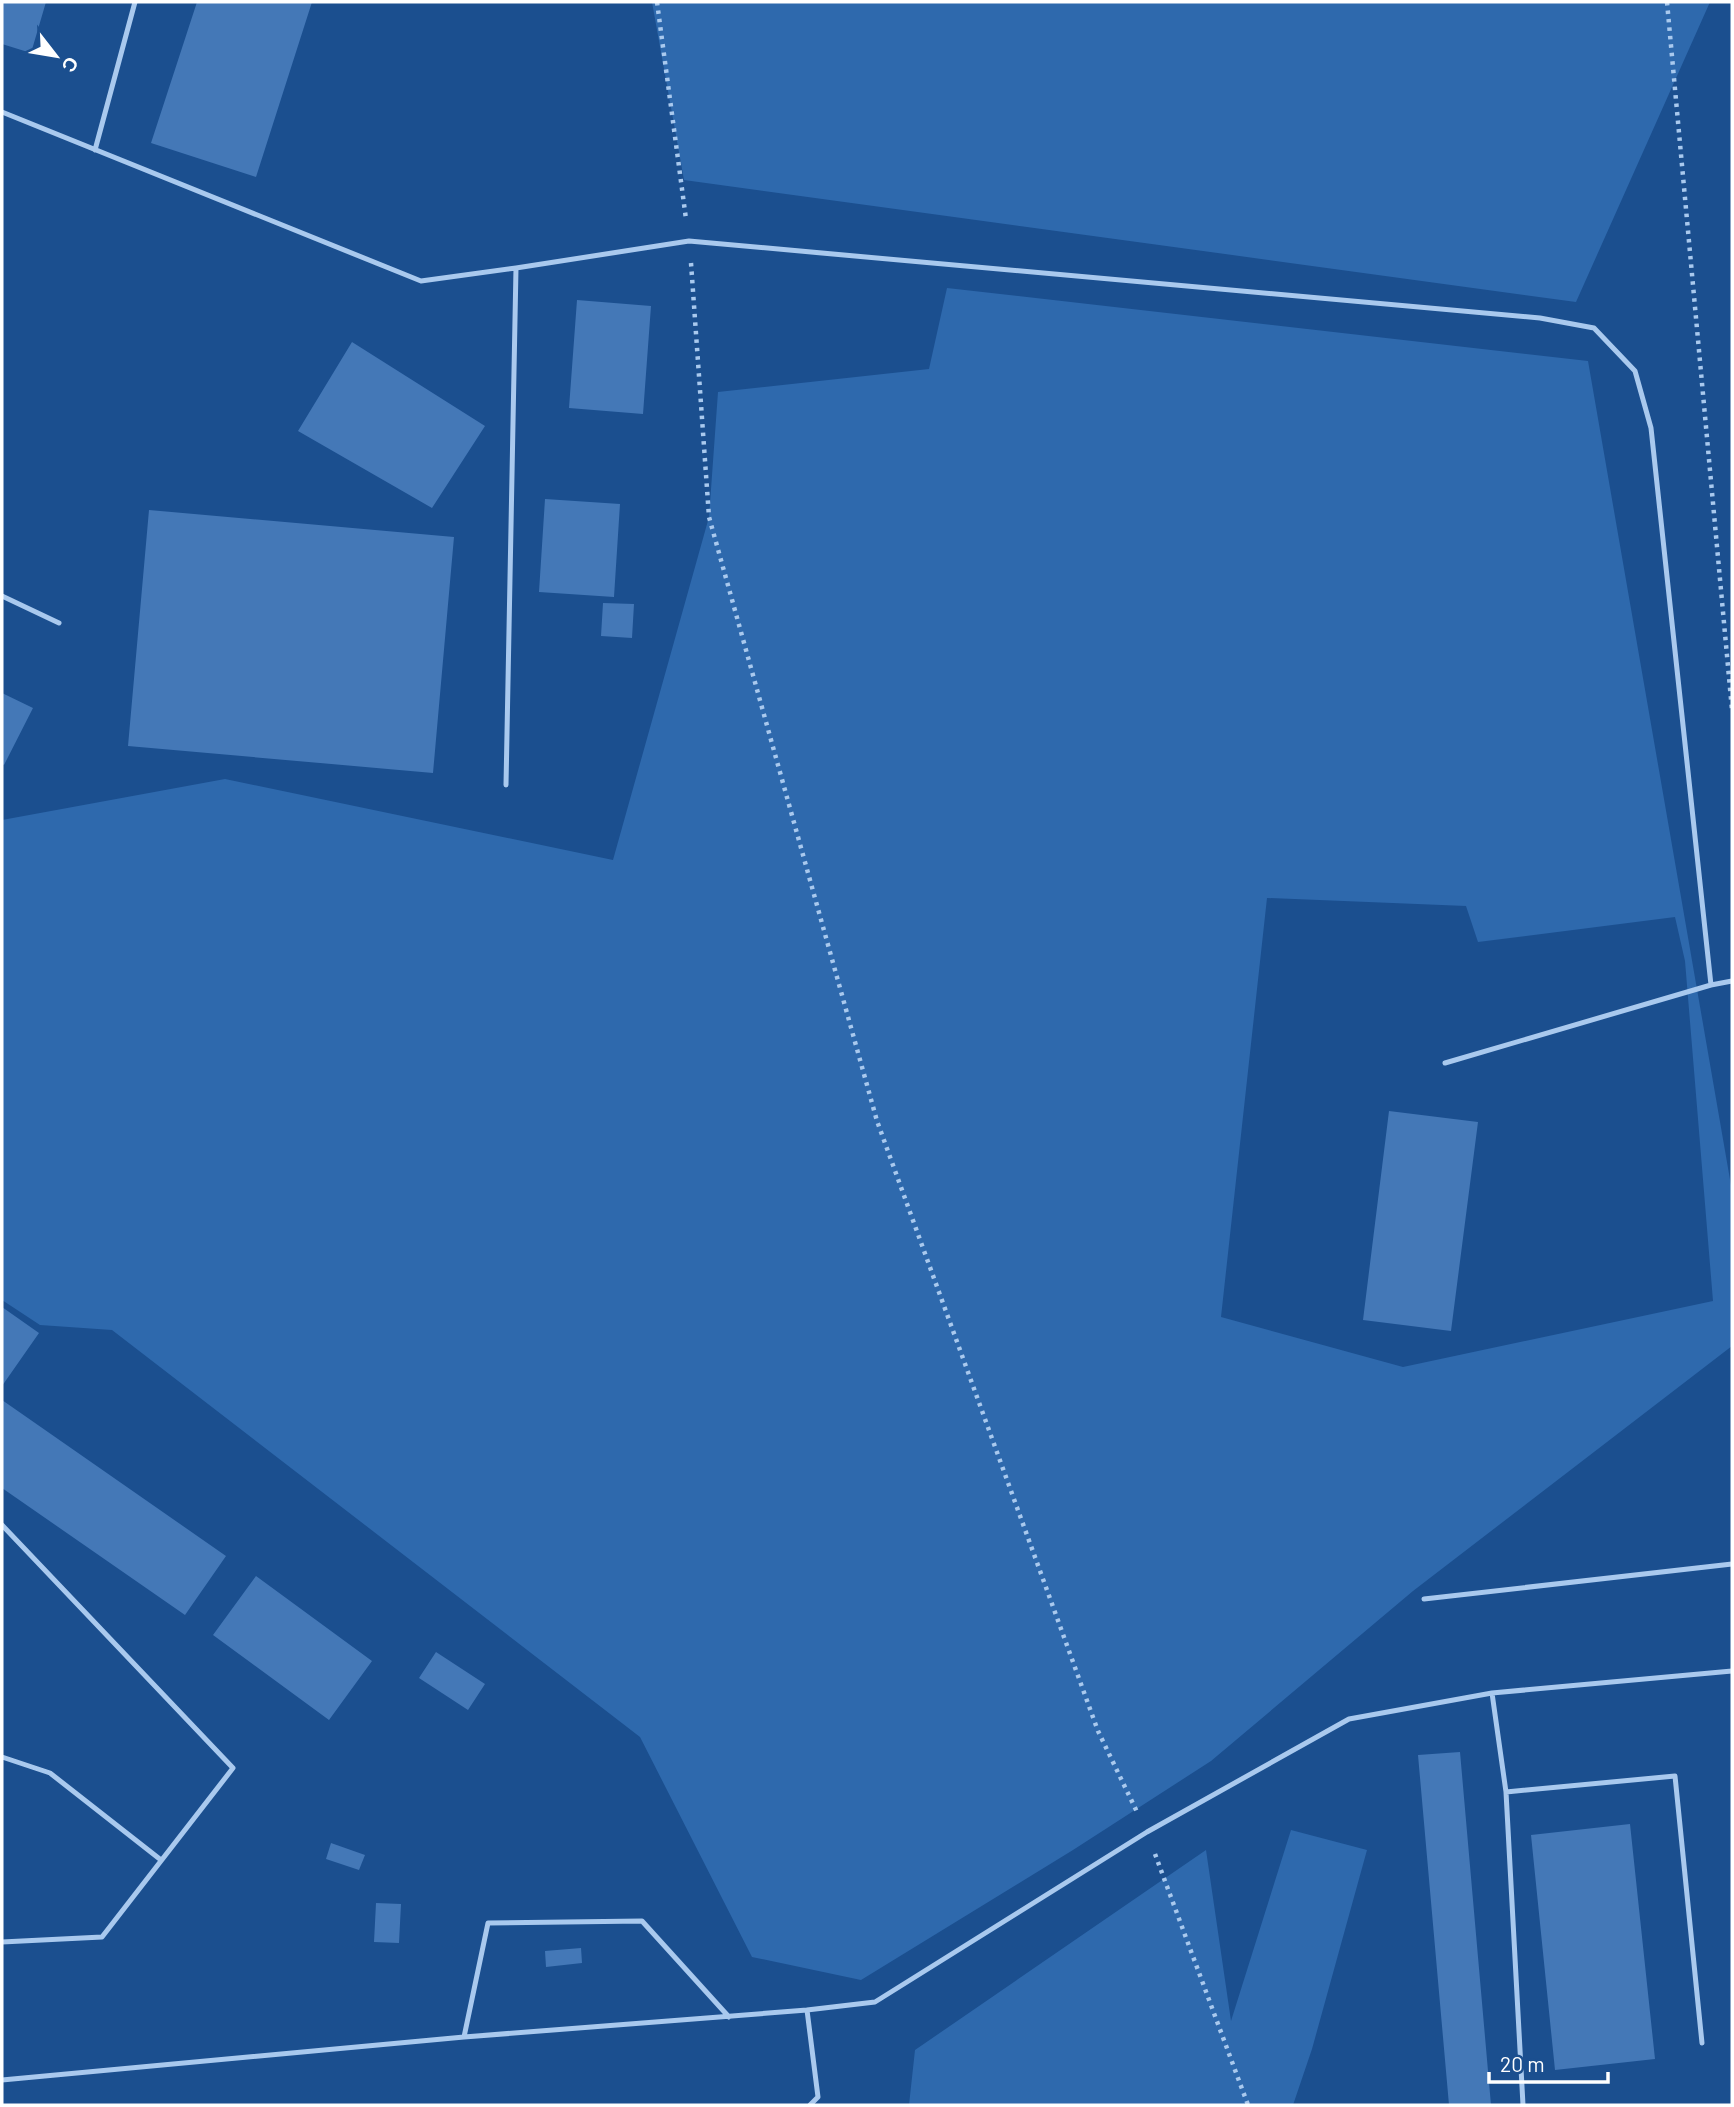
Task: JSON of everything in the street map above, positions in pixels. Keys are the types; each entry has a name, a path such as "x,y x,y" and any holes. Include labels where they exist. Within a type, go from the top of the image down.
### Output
{"lane":[{"path":"95,150 135,2"},
{"path":"2,112 421,281 689,240 1540,318 1594,328 1635,371 1651,428 1711,985"},
{"path":"506,786 516,268"},
{"path":"2,596 59,623"},
{"path":"1445,1063 1732,981"},
{"path":"2,1525 233,1768 102,1937 2,1942"},
{"path":"1424,1599 1732,1564"},
{"path":"2,2080 464,2036 729,2017 875,2002 1147,1832 1349,1719 1492,1693 1732,1671"},
{"path":"1492,1693 1506,1792 1522,2105"},
{"path":"2,1757 51,1773 161,1860"},
{"path":"1506,1792 1675,1776 1702,2043"},
{"path":"464,2036 488,1923 642,1921 729,2017"},
{"path":"807,2010 818,2097 810,2105"}],"path":[{"path":"1667,2 1732,710"},
{"path":"709,517 877,1121 1098,1731 1147,1832 1248,2105"}],"shaded area":[{"path":"652,2 1710,2 1576,302 684,180"},
{"path":"947,288 1588,361 1732,1191 1732,1346 1413,1591 1211,1761 1073,1850 861,1980 752,1957 640,1737 112,1330 40,1325 2,1300 2,820 225,779 613,860 709,517 718,392 929,369","holes":["1267,898 1466,906 1478,942 1675,917 1685,961 1713,1301 1403,1367 1221,1317"]},
{"path":"1291,1830 1367,1850 1312,2049 1293,2105 909,2105 915,2050 1206,1850 1231,2021"}],"building":[{"path":"2,2 46,2 31,53 2,44"},
{"path":"197,2 312,2 256,177 151,143"},
{"path":"577,300 651,306 643,414 569,408"},
{"path":"352,342 485,426 432,508 298,431"},
{"path":"545,499 620,504 614,597 539,592"},
{"path":"149,510 454,537 433,773 128,746"},
{"path":"603,603 634,604 632,638 601,636"},
{"path":"2,693 33,708 4,765 2,764"},
{"path":"1389,1111 1478,1122 1451,1331 1363,1320"},
{"path":"2,1307 39,1333 2,1386"},
{"path":"2,1400 226,1556 185,1615 2,1488"},
{"path":"256,1576 372,1661 329,1720 213,1635"},
{"path":"436,1652 485,1684 468,1710 419,1678"},
{"path":"1460,1752 1491,2105 1449,2105 1418,1755"},
{"path":"1630,1824 1655,2059 1555,2070 1531,1835"},
{"path":"331,1843 365,1855 359,1870 326,1859"},
{"path":"376,1903 401,1904 399,1943 374,1942"},
{"path":"581,1948 582,1963 546,1967 545,1951"}]}
